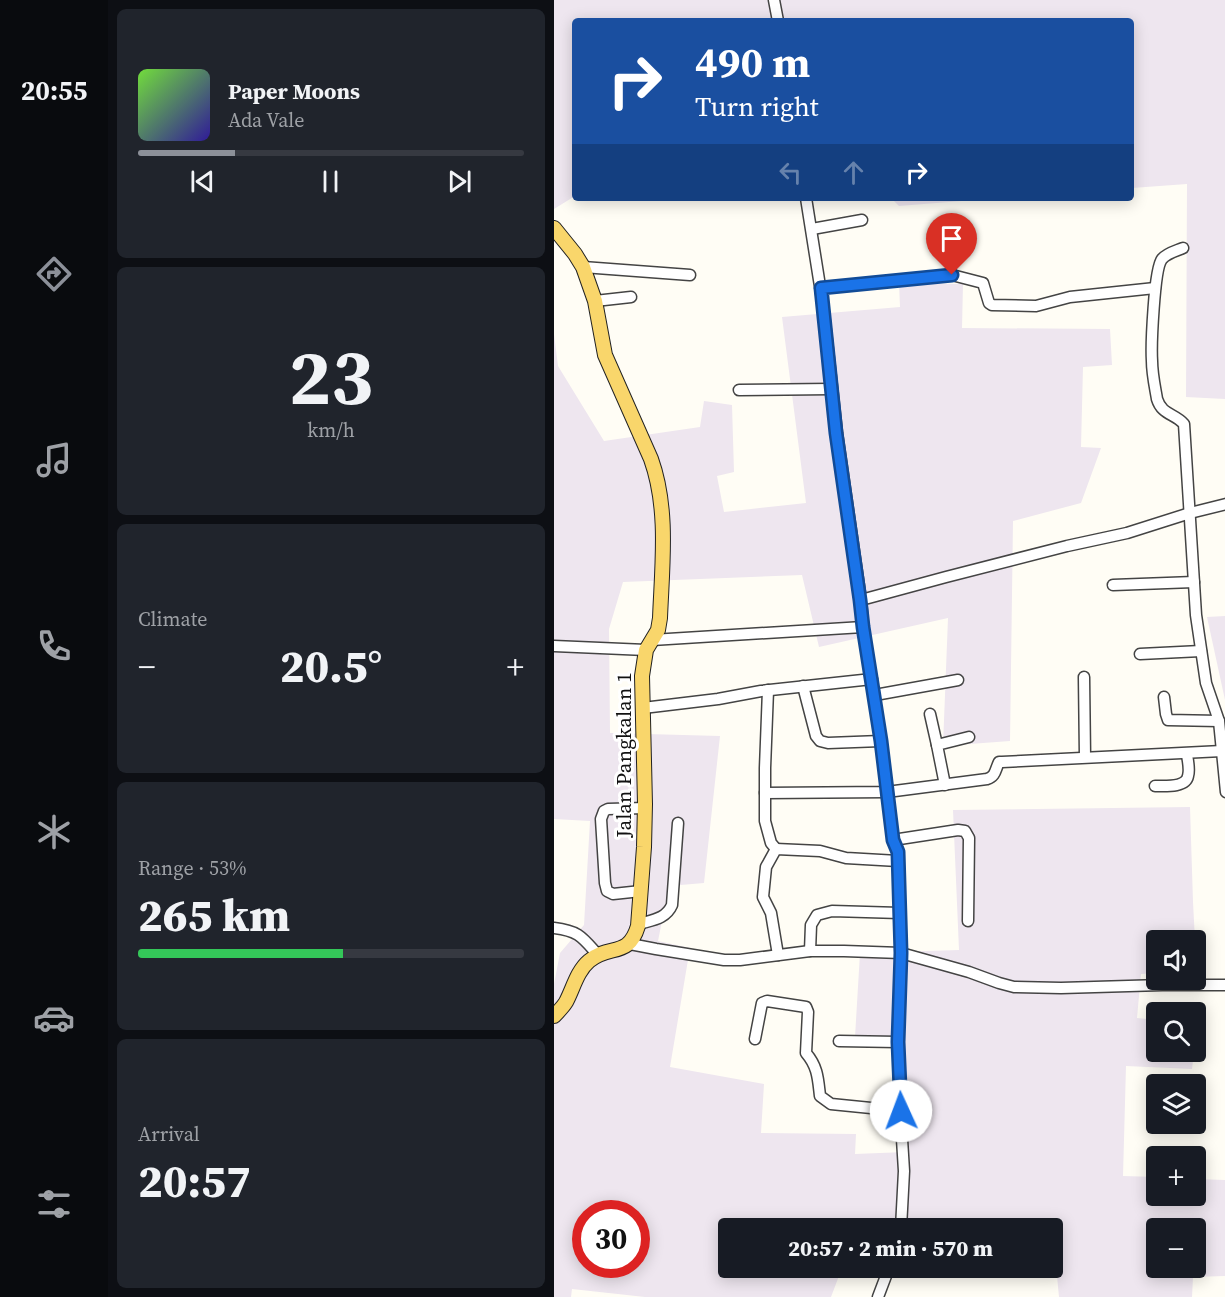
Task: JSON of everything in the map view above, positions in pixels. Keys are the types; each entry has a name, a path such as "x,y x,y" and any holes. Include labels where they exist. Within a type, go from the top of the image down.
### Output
{"main road":[{"name":"Jalan Pangkalan 1","path":"554,228 583,267 594,301 605,355 651,459 660,489 662,536 660,618 658,630 649,645 642,676 644,848 639,924 635,938 630,944"},
{"path":"554,1016 565,1004 586,963 598,955 630,944"}],"street":[{"path":"774,0 777,18"},
{"path":"807,201 821,288 836,433 863,627 875,695 893,840 898,852 901,953 898,1042 904,1171 902,1218"},
{"path":"812,229 862,220"},
{"path":"1183,248 1169,253 1162,259 1159,266 1155,288 1151,361 1157,399 1163,411 1180,419 1184,424 1196,615 1206,683 1219,721 1226,792"},
{"path":"583,267 690,275"},
{"path":"821,288 952,275 983,283 989,303 992,305 1036,306 1070,297 1155,288"},
{"path":"594,301 631,297"},
{"path":"740,390 832,389"},
{"path":"860,600 1067,546 1127,533 1226,504"},
{"path":"1113,585 1194,582"},
{"path":"554,646 649,645 863,627"},
{"path":"1140,654 1201,651"},
{"path":"1084,677 1085,757"},
{"path":"643,708 768,690 872,679"},
{"path":"875,695 958,680"},
{"path":"803,686 816,736 820,741 828,743 881,741"},
{"path":"768,690 765,821 770,843 776,849 820,851 846,858 898,861"},
{"path":"1164,697 1168,720 1219,721"},
{"path":"930,714 945,785"},
{"path":"937,745 968,737"},
{"path":"765,793 887,792 992,778 999,762 1222,751"},
{"path":"1155,786 1179,785 1185,782 1188,777 1187,755"},
{"path":"641,891 613,894 607,891 601,819 604,811 608,809 645,808"},
{"path":"639,924 661,918 669,913 672,905 678,823"},
{"path":"893,840 958,830 965,831 969,838 968,921"},
{"path":"776,849 766,867 762,897 772,913 778,955"},
{"path":"810,951 811,925 817,915 832,912 900,913"},
{"path":"554,928 569,930 581,936 598,955"},
{"path":"630,944 724,960 810,951 901,953 1014,987 1226,985"},
{"path":"755,1039 762,1003 767,1001 806,1007 808,1012 806,1053 813,1061 820,1096 831,1104 901,1111"},
{"path":"839,1041 898,1042"},
{"path":"878,1297 885,1278"}],"shaded area":[{"path":"554,0 1225,0 1225,399 1186,397 1187,184 1134,188 1134,18 572,18 572,198 554,209"},
{"path":"894,201 962,201 899,206"},
{"path":"899,283 963,284 962,328 1110,329 1112,365 1083,367 1081,447 1101,448 1081,503 1013,521 1010,741 943,746 948,618 819,647 802,575 623,582 609,629 610,733 720,736 704,883 669,886 658,941 690,948 670,1067 764,1084 761,1133 856,1134 855,1154 905,1152 902,1036 855,1037 860,953 959,950 953,810 1190,807 1194,930 1146,930 1146,974 1141,974 1137,1018 1146,1019 1146,1062 1193,1062 1192,1069 1126,1066 1123,1176 1146,1177 1146,1206 1206,1206 1206,1179 1225,1180 1225,1276 1206,1277 1206,1218 1146,1218 1146,1278 1193,1278 1192,1297 1059,1297 1057,1278 1063,1278 1063,1218 718,1218 718,1278 838,1278 831,1297 645,1297 572,1289 571,1297 554,1297 554,984 560,953 584,925 590,821 554,819 554,334 558,366 604,441 700,427 704,401 732,405 734,472 717,476 724,512 806,503 782,317 900,307"},
{"path":"1226,616 1225,700 1207,617"}],"route":[{"path":"901,1111 898,1042 901,953 898,852 893,840 881,741 836,433 821,288 952,275"}]}
